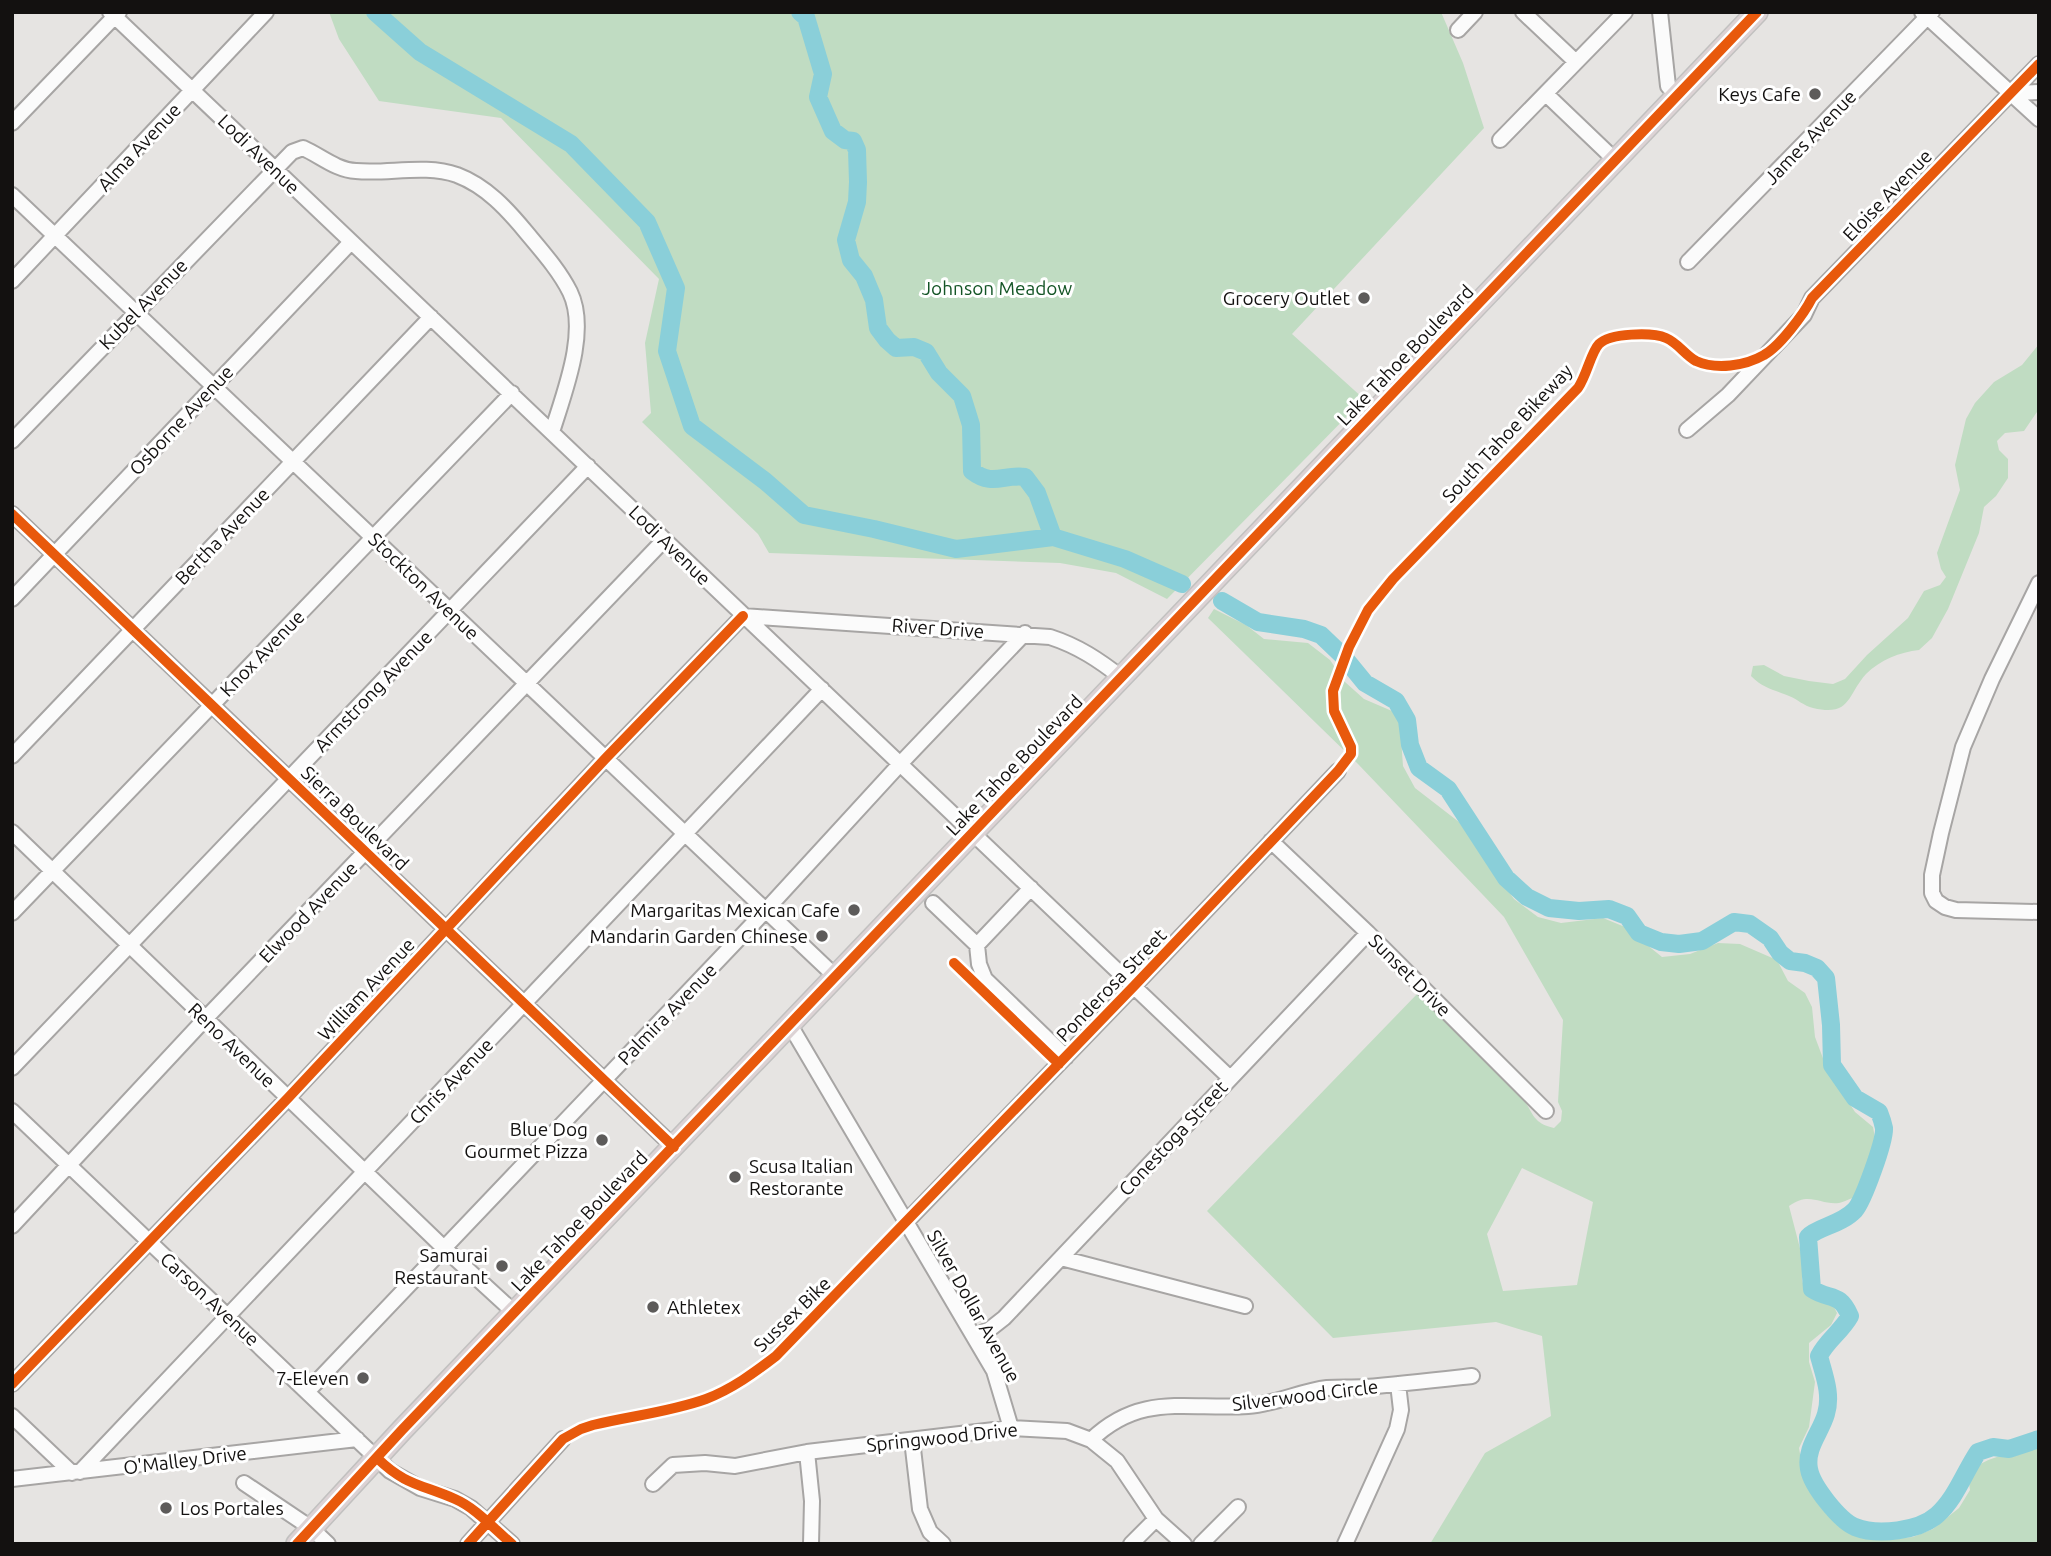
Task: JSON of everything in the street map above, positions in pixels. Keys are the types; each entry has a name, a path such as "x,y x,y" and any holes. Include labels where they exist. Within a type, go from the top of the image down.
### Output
{"highway":[{"name":"Lake Tahoe Boulevard","path":"304,1536 1757,12"}],"street":[{"name":"Alma Avenue","path":"12,281 266,12"},
{"path":"1458,30 1475,12"},
{"path":"1523,12 1576,62"},
{"path":"1500,140 1625,12"},
{"path":"1660,12 1668,86 1676,96"},
{"name":"Lodi Avenue","path":"115,14 1230,1078"},
{"path":"12,123 115,14"},
{"path":"1927,14 2039,119"},
{"name":"James Avenue","path":"1688,262 1927,14"},
{"name":"Eloise Avenue","path":"1687,430 1728,395 1804,315 1812,298 2039,64"},
{"path":"2011,93 2039,92"},
{"path":"1546,94 1615,160"},
{"name":"Kubel Avenue","path":"12,441 275,169 292,152 303,148 320,155 338,168 356,172 425,170 456,175 484,189 508,210 542,252 570,293 576,315 570,374 552,432"},
{"name":"Stockton Avenue","path":"12,195 836,976"},
{"name":"Osborne Avenue","path":"12,599 351,242"},
{"name":"Bertha Avenue","path":"12,756 431,317"},
{"name":"Knox Avenue","path":"12,913 512,393"},
{"name":"Armstrong Avenue","path":"12,1069 588,466"},
{"name":"Sierra Boulevard","path":"12,514 674,1147"},
{"name":"Elwood Avenue","path":"12,1226 205,1019 664,540"},
{"path":"2039,583 1992,679 1963,747 1932,875 1932,893 1936,901 1945,907 1956,910 2039,912"},
{"name":"River Drive","path":"743,616 1025,633 1050,637 1096,657 1122,678"},
{"name":"William Avenue","path":"12,1384 288,1098 605,758 743,616"},
{"name":"Palmira Avenue","path":"307,1392 766,910 1025,633"},
{"name":"Chris Avenue","path":"76,1473 229,1317 822,689"},
{"name":"Ponderosa Street","path":"907,1221 1338,771"},
{"name":"Reno Avenue","path":"12,832 515,1313"},
{"name":"Sunset Drive","path":"1271,841 1368,933 1546,1111"},
{"path":"977,945 1031,888"},
{"path":"933,904 977,945 979,964 985,979 1066,1057"},
{"name":"Conestoga Street","path":"974,1337 1004,1318 1368,933"},
{"name":"Silver Dollar Avenue","path":"790,1025 994,1371 1012,1428"},
{"name":"Carson Avenue","path":"12,1111 390,1471 420,1488 455,1499 471,1508 512,1544"},
{"path":"1061,1258 1245,1306"},
{"path":"1398,1384 1472,1376"},
{"name":"Silverwood Circle","path":"1091,1440 1109,1423 1132,1413 1155,1408 1179,1405 1248,1406 1324,1388 1398,1384 1401,1410 1398,1429 1345,1544"},
{"path":"12,1416 76,1473"},
{"name":"Springwood Drive","path":"653,1483 673,1465 705,1463 735,1466 807,1452 1012,1428 1067,1431 1091,1440 1117,1461 1156,1519 1184,1544"},
{"name":"O'Malley Drive","path":"12,1479 357,1439"},
{"path":"468,1544 563,1439"},
{"path":"912,1440 920,1508 930,1532 943,1544"},
{"path":"807,1452 812,1501 811,1544"},
{"path":"244,1483 304,1536 328,1544"},
{"path":"1201,1544 1238,1507"},
{"path":"1131,1544 1156,1519"}],"green space":[{"name":"Johnson Meadow","path":"329,12 1441,12 1463,63 1484,128 1292,334 1364,399 1167,599 1116,573 1060,563 769,553 758,534 642,422 651,413 645,343 659,279 501,118 379,101 339,39"},
{"path":"2039,344 2039,409 2024,431 2005,433 1997,441 1999,450 2008,459 2008,478 1996,496 1984,507 1979,533 1948,609 1932,638 1919,650 1898,655 1878,665 1866,674 1847,702 1835,709 1810,707 1765,686 1751,676 1753,666 1764,665 1784,676 1809,681 1833,684 1845,679 1908,618 1924,591 1940,585 1946,577 1937,553 1960,490 1955,465 1966,419 1975,403 1994,382 2022,365"},
{"path":"1214,609 1246,625 1264,639 1308,643 1330,660 1345,682 1364,699 1392,711 1400,724 1403,766 1415,788 1459,822 1514,899 1538,917 1561,923 1603,918 1625,927 1662,957 1690,954 1718,943 1740,944 1777,960 1788,981 1805,993 1812,1007 1815,1037 1827,1069 1855,1112 1873,1127 1875,1138 1856,1197 1839,1203 1803,1199 1789,1206 1802,1256 1802,1280 1806,1294 1819,1301 1831,1301 1837,1313 1831,1325 1809,1343 1809,1362 1815,1382 1809,1427 1799,1448 1803,1471 1826,1514 1853,1532 1892,1539 1913,1537 1933,1529 1959,1508 1970,1490 1970,1478 1975,1469 1983,1463 2039,1448 2039,1544 1430,1544 1485,1453 1551,1416 1542,1336 1496,1322 1333,1338 1207,1211 1420,991 1520,1095 1537,1120 1554,1128 1561,1121 1562,1111 1558,1102 1563,1020 1504,917 1358,764 1208,618","holes":["1522,1168 1593,1202 1577,1285 1503,1291 1487,1234"]}],"waterway":[{"path":"375,12 420,52 571,144 647,222 676,288 667,351 692,426 765,481 804,515 956,549 1053,537 1125,559 1182,584"},
{"path":"800,12 806,17 823,74 818,97 833,131 845,140 853,141 857,150 857,202 846,240 851,260 864,276 874,300 878,328 896,348 914,347 926,352 939,373 962,396 971,425 972,471 992,479 1025,477 1037,493 1053,537"},
{"path":"1222,601 1258,622 1304,629 1321,635 1344,657"},
{"path":"1347,661 1365,683 1396,701 1407,720 1410,745 1419,768 1448,789 1506,878 1527,897 1549,908 1579,911 1609,909 1627,916 1639,933 1661,942 1679,944 1702,941 1734,922 1750,924 1770,938 1780,953 1790,961 1817,968 1826,978 1832,1065 1855,1098 1879,1112 1884,1128 1873,1170 1855,1210 1808,1237 1812,1289 1838,1300 1850,1316 1819,1356 1827,1385 1828,1407 1808,1461 1815,1484 1834,1510 1849,1523 1864,1530 1898,1530 1920,1525 1944,1508 1978,1452 1993,1447 2009,1449 2039,1439"}],"cycle path":[{"path":"297,1544 402,1430 1757,12"},
{"name":"South Tahoe Bikeway","path":"468,1544 563,1439 593,1425 664,1411 706,1399 742,1380 776,1356 1338,771 1351,754 1351,747 1334,711 1333,691 1349,647 1368,610 1393,579 1578,388 1599,344 1621,336 1660,336 1670,340 1696,361 1721,366 1739,364 1764,355 1791,330 1812,298 2039,64"},
{"path":"12,514 674,1147"},
{"path":"12,1384 288,1098 605,759 743,616"},
{"path":"954,963 1059,1064"},
{"path":"377,1458 405,1479 463,1503 512,1544"}],"place":[{"name":"Keys Cafe","path":"1815,94"},
{"name":"Grocery Outlet","path":"1364,298"},
{"name":"Margaritas Mexican Cafe","path":"854,910"},
{"name":"Mandarin Garden Chinese","path":"822,936"},
{"name":"Blue Dog Gourmet Pizza","path":"602,1140"},
{"name":"Scusa Italian Restorante","path":"735,1177"},
{"name":"Samurai Restaurant","path":"502,1266"},
{"name":"Athletex","path":"653,1307"},
{"name":"7-Eleven","path":"363,1378"},
{"name":"Los Portales","path":"166,1508"}]}
